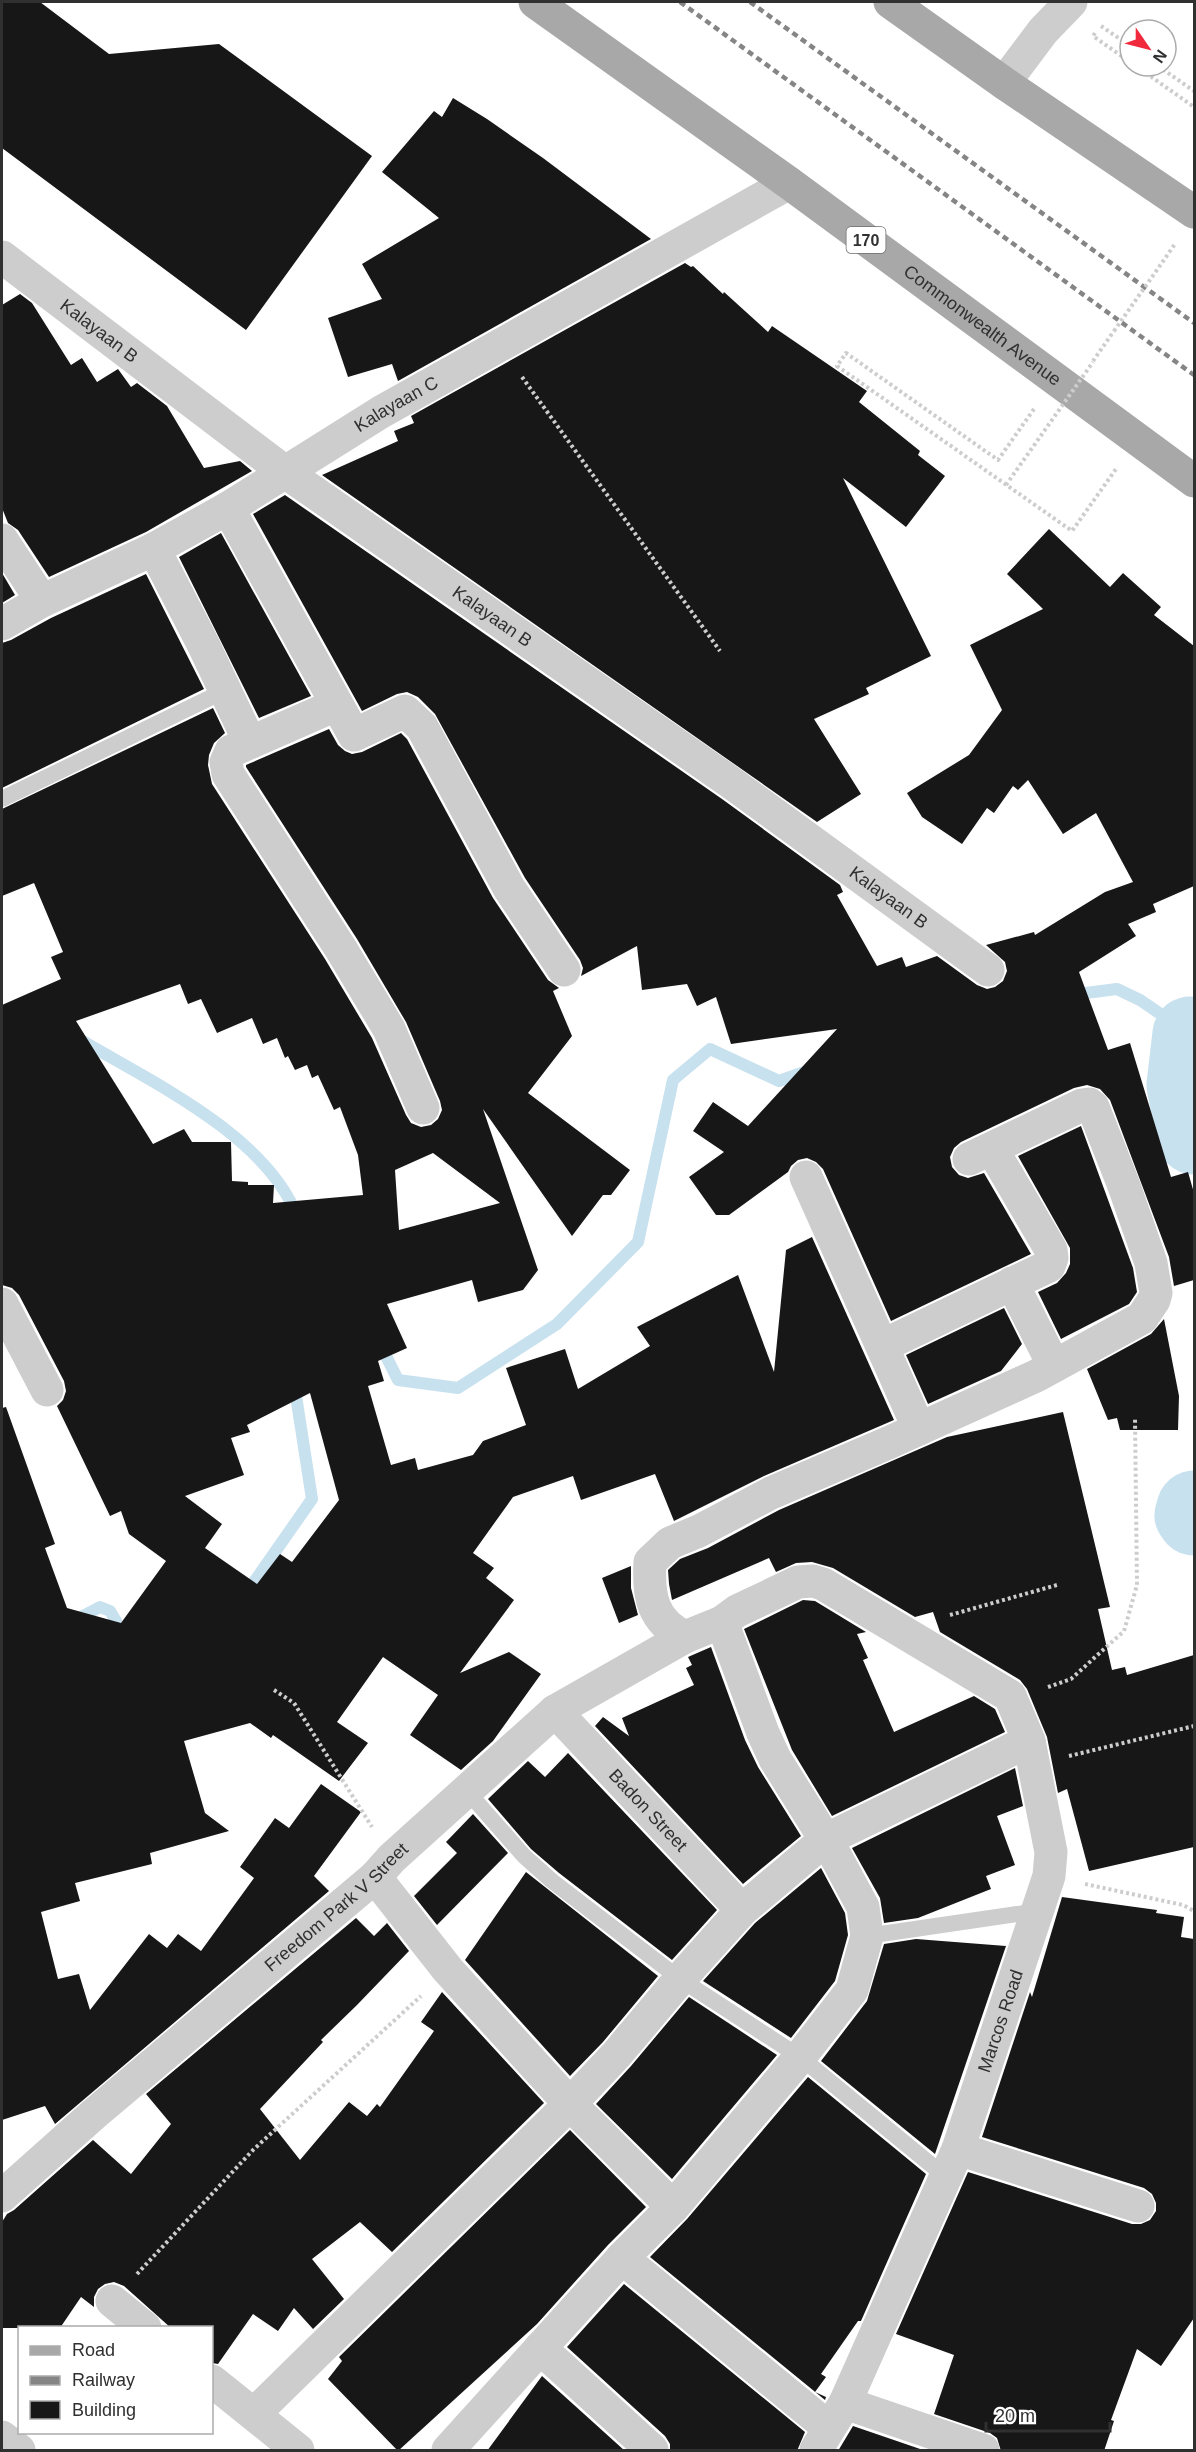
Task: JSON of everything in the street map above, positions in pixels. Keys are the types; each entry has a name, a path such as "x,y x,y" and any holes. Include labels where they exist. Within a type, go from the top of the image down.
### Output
{"main road":[{"name":"Commonwealth Avenue","path":"535,2 789,183 1194,481"},
{"path":"890,2 1004,83 1194,212"}],"street":[{"path":"1004,83 1043,31 1071,2"},
{"name":"Kalayaan C","path":"2,624 42,602 154,549 228,508 381,412 789,183"},
{"name":"Kalayaan B","path":"2,257 285,472 733,784 988,970"},
{"path":"228,508 354,735 405,711 422,728 509,888 564,970"},
{"path":"2,540 42,602"},
{"path":"154,549 249,741"},
{"path":"336,705 249,741 231,751 226,762 228,774 341,949 389,1029 423,1108"},
{"path":"685,1637 671,1629 656,1613 650,1562 670,1543 699,1531 771,1493 919,1429 1054,1366 1142,1318 1156,1293 1151,1263 1094,1107 1089,1104 1082,1105 980,1154 1051,1250 1052,1258 1049,1266 882,1346"},
{"path":"806,1177 919,1429"},
{"path":"1012,1283 1054,1366"},
{"path":"2,1304 47,1390"},
{"name":"Freedom Park V Street","path":"2,2196 94,2114 384,1867 555,1711 685,1637 722,1622 737,1611 798,1582 813,1581 823,1584 898,1630"},
{"path":"448,2451 622,2258 673,2207 800,2057 852,1990 867,1936 863,1907 775,1759 763,1734 722,1622"},
{"path":"898,1630 1010,1696"},
{"name":"Marcos Road","path":"830,2427 952,2163 1049,1876 1051,1852 1031,1752 1010,1696"},
{"name":"Badon Street","path":"555,1711 742,1910"},
{"path":"254,2414 570,2104 617,2054 742,1910 825,1840 1031,1752"},
{"path":"384,1867 448,1970 570,2104 673,2207"},
{"path":"952,2163 1138,2206"},
{"path":"622,2258 830,2427 983,2451"},
{"path":"112,2301 143,2326"},
{"path":"540,2348 645,2448"},
{"path":"213,2381 298,2451"},
{"path":"2,2437 19,2451"}],"lane":[{"path":"2,799 224,691"},
{"path":"467,1791 524,1856 552,1881 680,1979 800,2057 952,2163"},
{"path":"867,1936 1038,1911"}],"path":[{"path":"1118,38 1101,26 1093,36 1118,54"},
{"path":"1153,78 1194,107"},
{"path":"1175,78 1194,91"},
{"path":"1006,485 1170,251"},
{"path":"499,346 720,651"},
{"path":"1055,379 999,460 846,353 837,366 1072,531 1137,439"},
{"path":"1010,1696 1034,1692 1071,1678 1124,1631 1137,1585 1134,1418"},
{"path":"898,1630 1056,1585"},
{"path":"274,1690 294,1703 384,1867"},
{"path":"1031,1752 1194,1726"},
{"path":"1049,1876 1183,1905 1194,1911"},
{"path":"112,2301 253,2150 448,1970"}],"building":[{"path":"2,2 40,2 109,54 219,44 372,156 246,330 2,148"},
{"path":"453,98 543,158 651,239 398,381 392,364 348,377 328,318 382,299 362,264 439,218 382,172 434,111 442,117"},
{"path":"685,263 693,266 768,332 772,326 867,391 859,402 920,451 918,455 945,476 906,527 843,478 931,656 866,688 869,694 814,719 861,794 817,822 322,475 398,441 394,431 414,423 411,416"},
{"path":"20,294 32,303 71,365 82,358 97,382 118,369 131,387 137,383 167,406 204,468 240,461 252,471 146,532 49,577 18,530 8,523 2,508 2,305"},
{"path":"285,495 722,799 840,885 843,892 837,895 877,966 902,957 906,967 937,956 977,985 987,989 1003,981 1007,971 1005,962 986,945 1034,932 1035,935 1105,892 1133,882 1096,813 1063,834 1028,780 1018,790 1013,786 994,813 987,808 962,844 922,817 907,793 969,755 1002,710 970,645 1043,609 1007,574 1049,529 1110,587 1123,573 1161,607 1154,615 1194,646 1194,886 1153,904 1156,912 1128,924 1136,936 1079,972 1108,1050 1130,1043 1171,1177 1188,1172 1194,1193 1194,1280 1174,1286 1169,1257 1110,1100 1100,1089 1087,1085 1074,1088 961,1142 954,1148 950,1157 952,1167 959,1175 968,1178 984,1173 1031,1254 891,1321 823,1169 816,1162 807,1158 798,1160 788,1172 729,1215 716,1215 689,1177 724,1152 693,1131 713,1102 748,1126 837,1029 731,1044 716,997 697,1006 687,984 642,990 637,946 581,976 583,968 580,960 525,878 435,714 418,697 407,692 397,694 362,711 253,514"},
{"path":"221,533 311,696 259,718 179,557"},
{"path":"2,573 15,595 2,603"},
{"path":"146,574 204,689 2,788 2,643"},
{"path":"213,708 225,733 214,743 209,755 208,765 212,784 325,959 372,1038 406,1115 411,1123 421,1127 431,1125 438,1119 442,1110 406,1022 357,939 246,767 246,765 329,729 338,745 352,754 362,752 401,733 407,739 493,898 548,980 559,988 553,991 572,1036 528,1093 630,1170 611,1195 603,1195 572,1236 483,1109 538,1270 523,1290 478,1302 472,1280 387,1304 407,1348 378,1361 384,1381 368,1386 391,1465 415,1458 418,1470 473,1455 483,1441 526,1425 506,1368 565,1349 578,1389 650,1346 637,1327 738,1275 774,1372 786,1250 812,1237 894,1420 764,1476 674,1521 655,1474 581,1500 573,1476 513,1497 473,1553 494,1568 486,1578 514,1600 460,1673 509,1652 541,1674 493,1741 461,1770 410,1735 438,1695 383,1657 337,1722 368,1743 339,1781 273,1735 271,1738 250,1723 184,1741 205,1813 229,1831 150,1853 152,1864 75,1883 80,1901 41,1912 58,1979 79,1974 90,2010 149,1934 167,1948 178,1934 201,1951 254,1878 240,1867 275,1818 289,1828 321,1784 361,1812 314,1876 329,1891 55,2124 45,2106 2,2120 2,1408 6,1407 55,1544 45,1548 67,1608 121,1623 166,1561 129,1534 121,1511 110,1516 57,1406 63,1400 66,1391 64,1381 19,1295 12,1288 2,1285 2,1005 61,979 51,957 63,952 34,883 2,896 2,809","holes":["180,984 188,1004 201,999 217,1033 252,1018 263,1044 277,1038 285,1058 288,1056 295,1070 307,1065 312,1078 318,1075 334,1110 340,1107 358,1155 363,1195 273,1203 274,1185 248,1185 248,1182 232,1181 231,1142 192,1142 184,1129 153,1144 76,1021","433,1153 500,1203 399,1230 395,1170","310,1393 339,1500 292,1562 280,1554 257,1584 205,1548 222,1524 185,1496 244,1475 231,1438 250,1432 247,1425"]},
{"path":"1081,1126 1133,1268 1137,1292 1129,1304 1061,1339 1038,1292 1057,1283 1066,1273 1070,1264 1070,1248 1018,1156"},
{"path":"1004,1308 1022,1344 1001,1371 928,1404 906,1355"},
{"path":"1164,1319 1179,1396 1178,1430 1120,1430 1117,1418 1108,1420 1087,1369 1151,1334"},
{"path":"1063,1412 1110,1607 1098,1609 1112,1670 1125,1667 1127,1675 1194,1655 1194,1847 1089,1871 1067,1789 1058,1793 1047,1737 1027,1689 1020,1680 940,1632 933,1612 915,1617 833,1568 812,1562 796,1563 776,1572 769,1558 672,1600 668,1570 680,1559 708,1548 779,1510 947,1437"},
{"path":"631,1566 631,1588 638,1615 619,1623 602,1578"},
{"path":"803,1600 815,1601 866,1632 857,1634 868,1658 863,1660 894,1732 974,1696 995,1709 1005,1732 832,1816 792,1750 744,1629"},
{"path":"711,1647 745,1740 758,1767 801,1836 743,1884 595,1726 603,1717 629,1736 622,1718 694,1685 686,1668 692,1665 688,1657"},
{"path":"568,1753 717,1910 672,1960 531,1849 488,1799 528,1761 545,1777"},
{"path":"1015,1768 1023,1806 997,1816 1015,1865 986,1876 991,1889 918,1918 884,1923 880,1898 852,1848"},
{"path":"473,1814 508,1853 437,1925 414,1896 457,1853 446,1842"},
{"path":"821,1868 845,1913 848,1935 835,1981 791,2038 703,1981 755,1923"},
{"path":"526,1872 658,1976 603,2042 570,2076 465,1960"},
{"path":"1062,1897 1157,1910 1156,1913 1184,1917 1181,1937 1194,1939 1194,2318 1161,2366 1137,2349 1111,2420 1114,2421 1104,2451 1001,2451 997,2438 990,2433 934,2414 954,2355 896,2334 968,2172 1132,2224 1141,2224 1150,2220 1156,2211 1156,2203 1152,2194 1144,2188 982,2137 1030,1992 1032,1997"},
{"path":"356,1918 374,1936 387,1923 409,1951 321,2040 323,2042 260,2109 300,2160 349,2102 367,2116 377,2104 380,2107 434,2031 421,2022 442,1992 544,2103 392,2252 360,2222 312,2259 344,2299 313,2329 294,2308 278,2331 253,2314 218,2364 213,2363 213,2326 169,2326 124,2286 114,2282 98,2289 94,2297 94,2307 81,2297 61,2326 2,2328 2,2222 7,2214 93,2140 131,2174 171,2124 146,2094"},
{"path":"916,1939 1006,1946 935,2154 821,2061 867,2001 884,1944"},
{"path":"689,1997 777,2055 672,2179 596,2104"},
{"path":"808,2077 926,2174 861,2321 858,2321 821,2374 826,2377 815,2392 650,2257 687,2219"},
{"path":"570,2130 646,2207 608,2245 537,2324 398,2451 328,2379 342,2361 339,2357"},
{"path":"624,2284 805,2432 797,2451 670,2451 670,2444 665,2436 567,2347"},
{"path":"542,2376 625,2451 487,2451"},
{"path":"853,2426 926,2451 838,2451"}],"waterway":[{"path":"1070,995 1117,989 1140,1000 1190,1034 1194,1020"},
{"path":"1190,1034 1184,1085 1194,1137"},
{"path":"79,1039 171,1092 233,1135 260,1160 282,1187 297,1216"},
{"path":"380,1344 398,1380 458,1388 557,1324 638,1242 673,1080 710,1049 779,1081 810,1070"},
{"path":"245,1595 312,1499 294,1383"},
{"path":"1194,1508 1192,1515 1194,1518"},
{"path":"79,1626 81,1617 100,1607 110,1611 116,1621 115,1629 118,1636"}],"railway":[{"path":"680,2 1194,375"},
{"path":"750,2 1194,323"}]}
